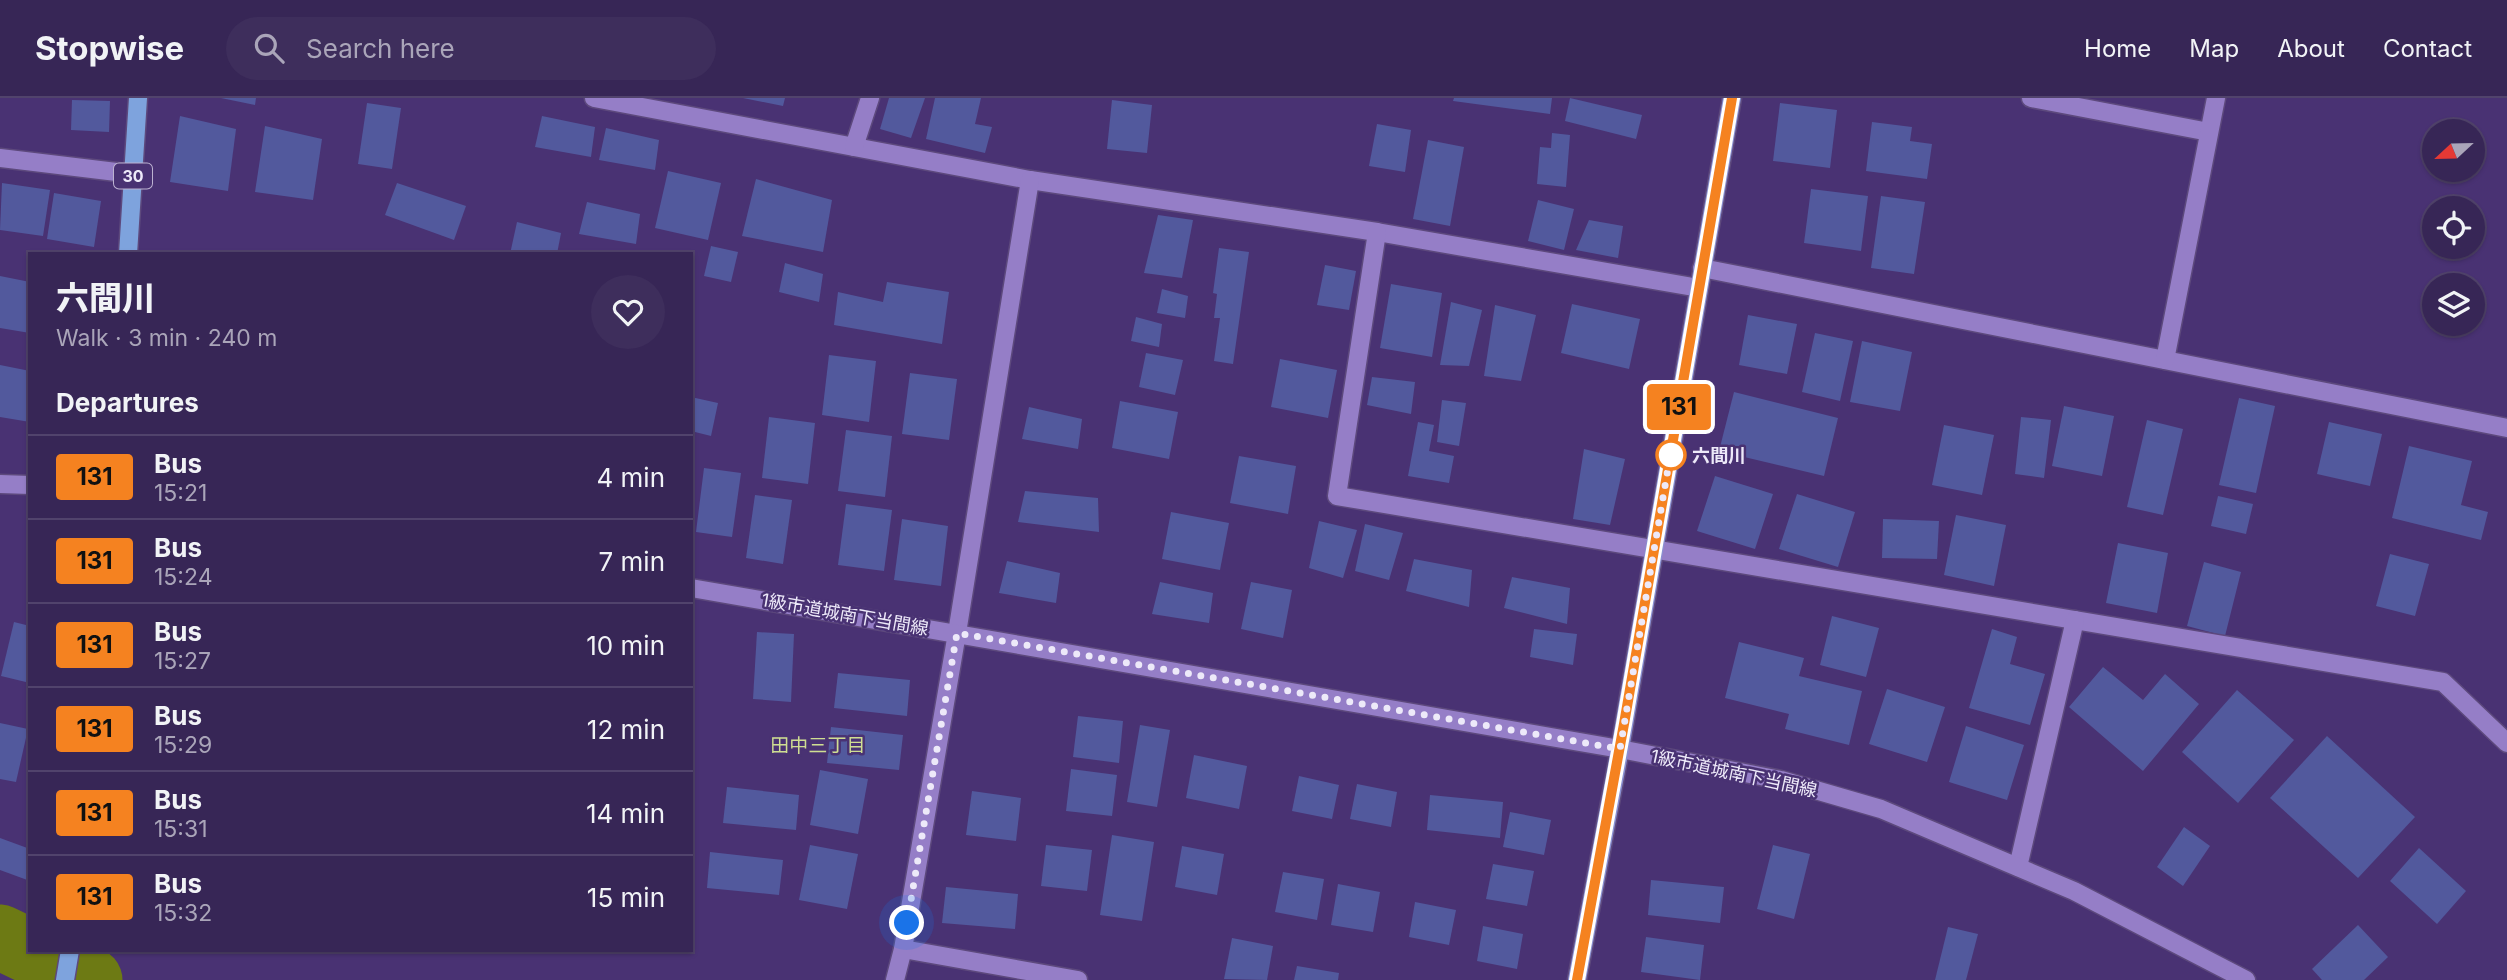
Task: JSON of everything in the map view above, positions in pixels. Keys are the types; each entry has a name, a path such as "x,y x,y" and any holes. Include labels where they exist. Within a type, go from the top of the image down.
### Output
{"main road":[{"name":"30","path":"128,252 138,98"},
{"path":"1577,980 1620,749 1732,98"},
{"path":"65,980 70,952"}],"street":[{"path":"594,98 1030,180 1377,232 1699,288"},
{"path":"854,147 870,98"},
{"path":"2031,98 2209,132"},
{"path":"2165,360 2216,98"},
{"path":"0,158 133,174"},
{"path":"895,980 903,949 957,633 1030,180"},
{"path":"1377,232 1337,496 2443,682 2507,743"},
{"path":"1702,268 2507,428"},
{"path":"0,484 28,485"},
{"name":"1級市道城南下当間線","path":"693,588 1620,749 1781,780 1881,809 2074,891 2246,980"},
{"path":"2018,867 2076,620"},
{"path":"903,949 1078,980"}],"building":[{"path":"221,98 256,98 255,105"},
{"path":"743,98 785,98 783,106"},
{"path":"889,98 925,98 911,138 880,129"},
{"path":"935,98 981,98 975,124 992,127 985,153 926,139"},
{"path":"1454,98 1552,98 1550,114 1453,101"},
{"path":"1570,98 1642,115 1636,139 1565,121"},
{"path":"72,100 110,101 109,132 71,130"},
{"path":"1112,100 1152,105 1147,153 1107,149"},
{"path":"367,103 401,108 392,169 358,164"},
{"path":"1780,103 1837,110 1830,168 1773,161"},
{"path":"180,116 236,129 228,191 170,182"},
{"path":"542,116 595,127 591,157 535,147"},
{"path":"1872,122 1912,127 1910,141 1932,144 1927,179 1866,171"},
{"path":"1377,124 1411,130 1405,172 1369,166"},
{"path":"265,126 322,139 313,200 255,192"},
{"path":"606,128 659,140 655,170 599,160"},
{"path":"1552,133 1570,135 1566,187 1537,184 1540,147 1551,148"},
{"path":"1428,140 1464,147 1450,226 1413,219"},
{"path":"668,171 721,183 708,240 655,228"},
{"path":"756,179 832,200 823,252 742,236"},
{"path":"2,183 50,190 43,236 0,230"},
{"path":"397,183 466,206 454,240 385,215"},
{"path":"1811,189 1868,196 1861,251 1804,243"},
{"path":"54,193 101,201 94,247 47,239"},
{"path":"1881,196 1925,202 1914,274 1871,268"},
{"path":"1538,200 1574,209 1564,250 1528,241"},
{"path":"587,202 640,214 636,244 579,234"},
{"path":"1158,215 1193,220 1182,278 1144,273"},
{"path":"1589,220 1623,226 1618,258 1576,250"},
{"path":"517,222 561,233 557,252 510,252"},
{"path":"711,246 738,252 731,282 704,276"},
{"path":"1219,248 1249,252 1233,364 1214,361 1220,318 1214,318 1217,294 1213,293"},
{"path":"785,263 823,274 819,302 779,292"},
{"path":"1325,265 1356,271 1349,310 1317,305"},
{"path":"0,276 28,282 28,333 0,328"},
{"path":"887,282 949,292 942,344 834,325 838,292 883,302"},
{"path":"1391,284 1442,293 1432,357 1380,348"},
{"path":"1162,289 1188,296 1185,318 1157,313"},
{"path":"1451,302 1482,310 1469,366 1440,365"},
{"path":"1572,304 1640,319 1629,369 1561,353"},
{"path":"1495,305 1536,315 1521,381 1484,376"},
{"path":"1748,315 1797,324 1787,374 1739,365"},
{"path":"1136,317 1162,324 1159,347 1131,341"},
{"path":"1815,333 1853,341 1840,401 1802,392"},
{"path":"1862,341 1912,352 1900,411 1850,402"},
{"path":"1146,353 1183,360 1175,395 1139,387"},
{"path":"829,355 876,361 869,422 822,415"},
{"path":"1280,359 1337,370 1328,418 1271,407"},
{"path":"0,365 28,371 28,422 0,417"},
{"path":"910,373 957,379 949,440 902,434"},
{"path":"1372,377 1415,382 1411,414 1367,405"},
{"path":"1734,392 1838,418 1824,476 1719,451"},
{"path":"693,397 718,403 711,436 693,432"},
{"path":"2239,398 2275,406 2256,493 2219,485"},
{"path":"1442,400 1466,403 1459,446 1437,442"},
{"path":"1120,401 1178,412 1169,459 1112,448"},
{"path":"2064,406 2114,416 2102,476 2052,466"},
{"path":"1029,407 1082,419 1078,449 1022,439"},
{"path":"769,417 815,423 808,484 762,478"},
{"path":"2021,417 2051,420 2044,478 2015,474"},
{"path":"2147,420 2183,429 2163,515 2127,507"},
{"path":"1418,422 1434,425 1429,451 1454,456 1449,483 1408,476"},
{"path":"2329,422 2382,434 2370,486 2317,474"},
{"path":"1944,425 1994,435 1982,495 1932,485"},
{"path":"846,430 892,436 885,497 838,491"},
{"path":"2409,446 2472,461 2461,505 2488,512 2481,540 2392,518"},
{"path":"1584,449 1625,459 1610,525 1573,519"},
{"path":"1239,456 1296,466 1288,514 1230,503"},
{"path":"704,468 741,473 732,537 696,532"},
{"path":"1715,476 1773,494 1755,549 1697,531"},
{"path":"1025,491 1098,498 1099,532 1018,522"},
{"path":"1797,494 1855,512 1838,567 1779,549"},
{"path":"755,495 792,500 783,564 746,558"},
{"path":"2218,496 2253,504 2246,534 2211,526"},
{"path":"846,504 892,510 884,571 838,565"},
{"path":"1171,512 1229,523 1220,570 1162,559"},
{"path":"1956,515 2006,525 1994,586 1944,575"},
{"path":"902,519 948,526 941,586 894,580"},
{"path":"1883,519 1939,521 1937,559 1882,558"},
{"path":"1319,521 1357,530 1343,578 1309,568"},
{"path":"1365,524 1403,533 1389,580 1355,571"},
{"path":"2118,543 2168,553 2157,613 2106,603"},
{"path":"2390,554 2429,564 2415,616 2376,606"},
{"path":"1414,559 1472,570 1469,607 1406,591"},
{"path":"1007,561 1060,573 1056,603 999,593"},
{"path":"2204,562 2241,572 2225,636 2187,626"},
{"path":"1512,577 1570,588 1567,624 1504,608"},
{"path":"1160,582 1213,593 1209,623 1152,614"},
{"path":"1251,582 1292,590 1283,638 1241,629"},
{"path":"1832,616 1879,628 1866,677 1820,665"},
{"path":"14,622 28,626 28,683 1,676"},
{"path":"1534,629 1577,634 1573,665 1530,657"},
{"path":"1992,629 2017,637 2010,664 2045,674 2030,725 1969,708"},
{"path":"757,632 794,634 791,702 753,699"},
{"path":"1739,642 1804,658 1799,676 1862,691 1849,745 1785,729 1789,714 1725,698"},
{"path":"2103,667 2143,700 2165,674 2199,704 2143,771 2069,707"},
{"path":"838,673 910,680 907,716 834,708"},
{"path":"1887,689 1945,707 1927,762 1869,744"},
{"path":"2237,690 2294,740 2238,803 2182,752"},
{"path":"1078,716 1123,721 1119,763 1073,757"},
{"path":"0,723 28,729 16,782 0,779"},
{"path":"1140,725 1170,730 1157,807 1127,802"},
{"path":"1966,726 2024,745 2007,800 1949,782"},
{"path":"831,727 903,735 899,770 827,763"},
{"path":"2327,736 2415,817 2358,878 2270,798"},
{"path":"1194,755 1247,766 1239,809 1186,798"},
{"path":"1071,769 1117,775 1112,816 1066,811"},
{"path":"820,770 868,779 858,834 810,825"},
{"path":"1299,776 1339,785 1332,819 1292,811"},
{"path":"1357,784 1397,792 1391,827 1350,819"},
{"path":"727,787 799,795 796,830 723,823"},
{"path":"972,791 1021,798 1016,841 966,835"},
{"path":"1430,795 1503,802 1500,838 1427,830"},
{"path":"1510,812 1551,820 1544,855 1503,847"},
{"path":"2184,827 2210,846 2183,886 2157,867"},
{"path":"1112,835 1154,842 1142,921 1100,915"},
{"path":"0,838 28,848 28,880 0,870"},
{"path":"810,845 858,854 847,909 799,900"},
{"path":"1046,845 1092,850 1087,891 1041,886"},
{"path":"1773,845 1810,854 1794,919 1757,909"},
{"path":"1182,846 1224,854 1217,895 1175,887"},
{"path":"2419,848 2466,891 2437,924 2390,881"},
{"path":"710,852 783,860 779,895 707,888"},
{"path":"1493,864 1534,871 1527,906 1486,899"},
{"path":"1283,872 1324,879 1317,920 1275,912"},
{"path":"1651,880 1724,887 1720,923 1648,915"},
{"path":"1338,884 1380,892 1373,932 1331,925"},
{"path":"946,887 1018,894 1015,929 942,923"},
{"path":"1415,902 1456,910 1449,945 1409,937"},
{"path":"2358,925 2388,957 2364,980 2322,980 2312,969"},
{"path":"1483,926 1523,934 1517,969 1477,961"},
{"path":"1948,927 1978,934 1966,980 1935,980"},
{"path":"1646,937 1704,945 1700,980 1641,972"},
{"path":"1232,938 1273,946 1267,980 1224,979"},
{"path":"1297,966 1339,973 1338,980 1294,980"}],"waterway":[{"name":"六間川","path":"0,937 28,950"},
{"name":"六間川","path":"31,952 90,980"}],"bus line":[{"name":"131","path":"1577,980 1732,98"}],"place":[{"name":"六間川","path":"1671,455"}],"district":[{"name":"田中三丁目","path":"818,745"}],"route":[{"path":"907,923 957,633 1620,749 1672,445 1671,455"}]}
